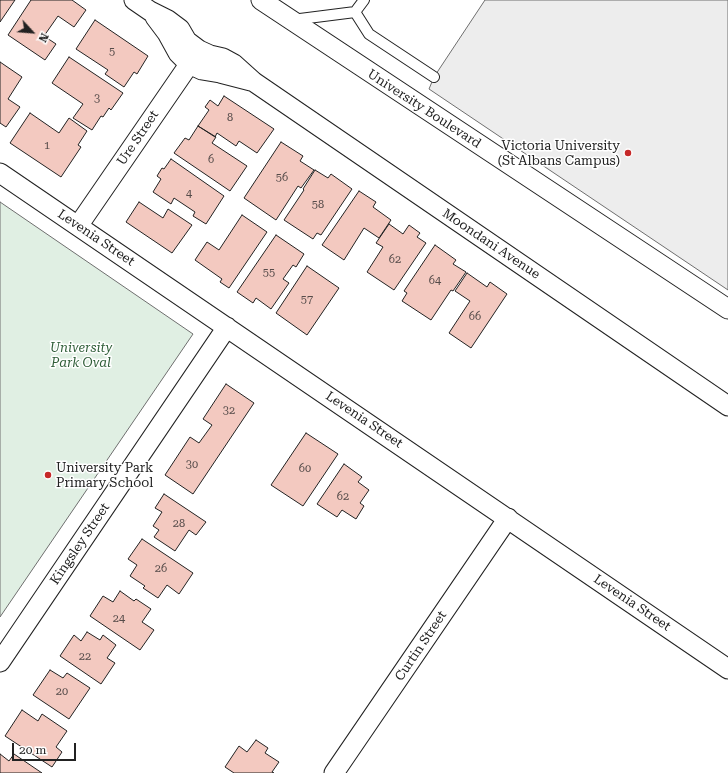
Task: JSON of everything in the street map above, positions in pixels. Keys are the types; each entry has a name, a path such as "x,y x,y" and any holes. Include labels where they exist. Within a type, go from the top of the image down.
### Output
{"street":[{"name":"Moondani Avenue","path":"134,0 150,11 168,20 180,29 194,57 210,55 223,58 234,64 254,82 728,406"},
{"name":"University Boulevard","path":"261,0 728,309"},
{"name":"Ure Street","path":"78,226 194,57"},
{"name":"Levenia Street","path":"0,173 728,669"},
{"name":"Kingsley Street","path":"0,662 228,327"},
{"name":"Curtin Street","path":"334,773 508,518"}],"lane":[{"path":"290,20 355,12 364,0"},
{"path":"355,12 369,34 434,77"}],"green space":[{"name":"University Park Oval","path":"0,202 193,334 0,617"}],"shaded area":[{"name":"Victoria University (St Albans Campus)","path":"485,0 728,0 728,290 429,89 434,77"}],"building":[{"path":"0,0 15,0 0,22"},
{"path":"31,0 72,0 86,10 74,27 58,16 44,36 56,44 45,60 8,35"},
{"path":"95,20 148,56 137,74 134,72 124,87 105,74 108,70 76,49"},
{"path":"69,57 123,93 111,110 109,108 103,117 101,116 92,130 73,118 83,104 52,83"},
{"path":"0,62 22,77 8,99 20,107 6,127 0,123"},
{"path":"224,96 274,129 257,153 239,141 236,146 217,133 215,137 198,126 209,110 205,107 210,100 218,106"},
{"path":"30,113 59,133 69,118 87,131 78,145 81,147 61,177 10,143"},
{"path":"198,126 216,137 212,143 247,166 230,191 174,153 185,138 189,140"},
{"path":"281,142 303,156 300,161 314,170 301,188 298,186 276,220 244,198"},
{"path":"171,159 224,196 206,224 193,216 195,212 174,198 171,204 153,192 161,179 157,176 162,168 164,169"},
{"path":"315,170 328,178 331,174 352,189 321,235 317,233 313,239 284,220"},
{"path":"359,191 376,202 373,207 391,220 379,238 364,228 344,260 322,245"},
{"path":"139,202 163,218 168,209 192,225 172,253 126,222"},
{"path":"242,215 267,232 229,288 220,282 222,279 195,260 207,242 219,250"},
{"path":"389,224 403,234 409,225 420,233 417,237 426,243 394,290 367,272 383,247 376,243"},
{"path":"276,235 304,254 296,267 293,265 283,279 289,283 271,309 256,298 253,303 237,292"},
{"path":"435,245 456,260 453,264 466,272 453,291 451,290 431,320 402,301 407,293 404,291"},
{"path":"307,266 339,288 307,335 276,313"},
{"path":"467,273 487,287 490,282 507,294 471,348 449,333 470,301 455,291"},
{"path":"226,384 254,403 193,494 165,475 190,437 199,443 212,425 203,419"},
{"path":"306,433 338,454 303,506 271,485"},
{"path":"344,464 362,477 358,482 369,490 360,503 364,506 356,519 342,510 337,517 317,504"},
{"path":"164,494 206,522 196,535 189,530 175,551 154,537 159,530 153,526 162,512 155,508"},
{"path":"142,539 193,573 179,594 167,585 158,598 143,588 145,586 130,576 137,565 128,559"},
{"path":"120,591 134,601 136,599 151,609 142,622 154,630 140,650 90,616 103,596 113,602"},
{"path":"87,632 100,640 103,635 116,645 107,658 115,663 101,684 60,656 74,635 81,641"},
{"path":"50,670 63,678 67,673 90,688 69,719 33,695"},
{"path":"22,710 38,721 42,714 67,731 56,747 62,752 52,767 5,736"},
{"path":"256,740 268,748 265,753 279,762 272,772 274,773 234,773 225,767 239,746 247,752"},
{"path":"0,754 9,761 14,754 42,773 0,773"}],"place":[{"name":"Victoria University (St Albans Campus)","path":"628,153"},
{"name":"University Park Primary School","path":"48,475"}]}
